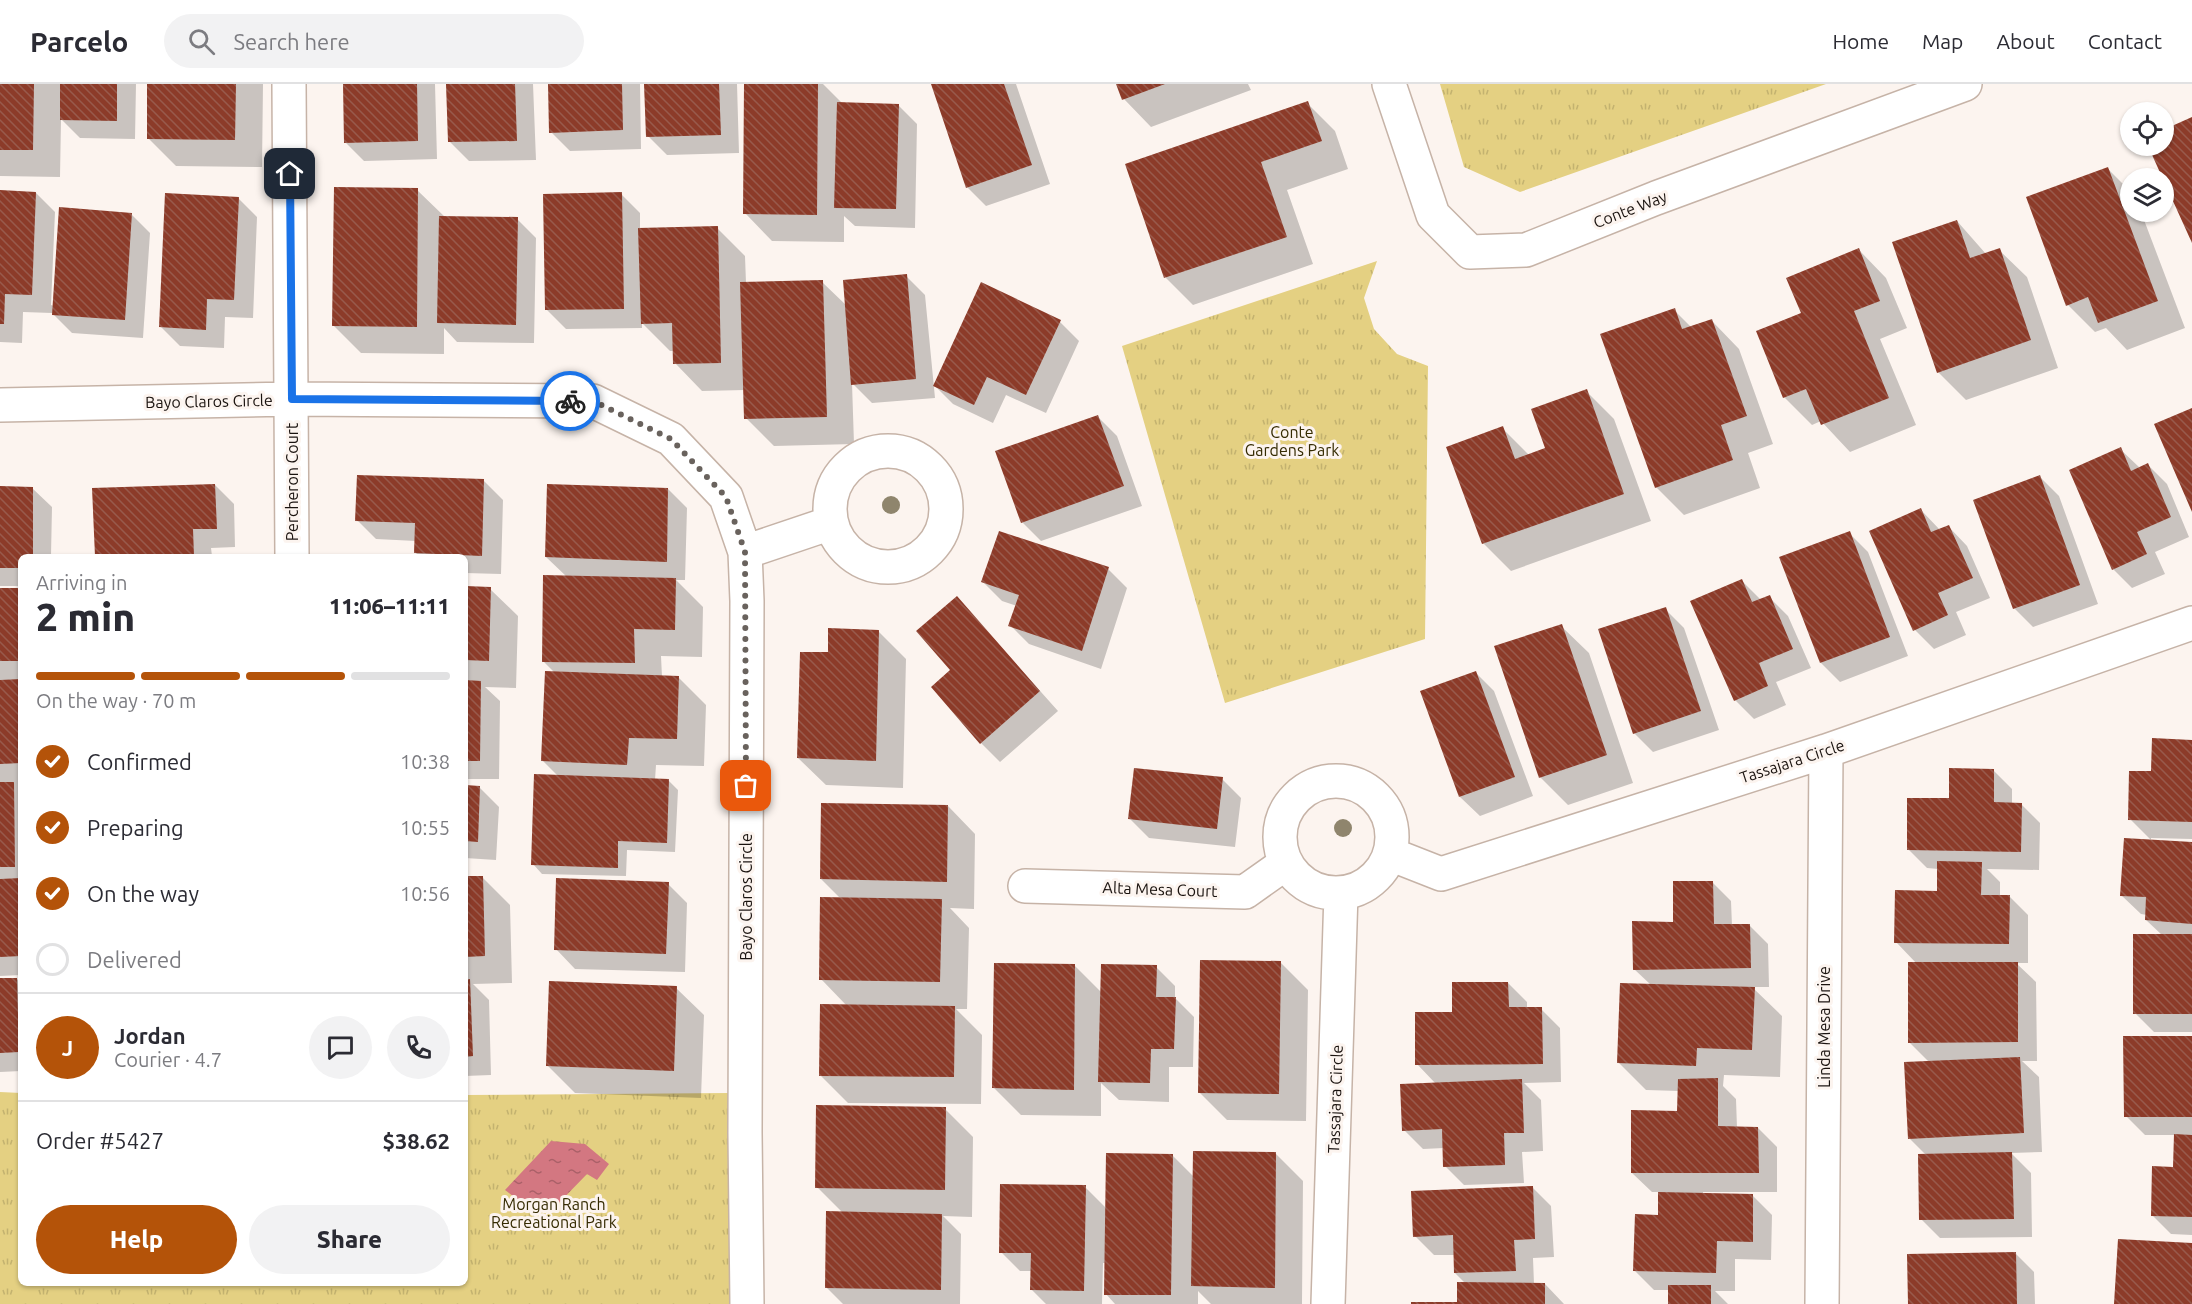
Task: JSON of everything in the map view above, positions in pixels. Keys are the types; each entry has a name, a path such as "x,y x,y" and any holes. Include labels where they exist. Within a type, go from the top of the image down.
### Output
{"street":[{"name":"Percheron Court","path":"289,84 292,554"},
{"name":"Conte Way","path":"1389,84 1433,215 1470,252 1526,250 1656,198 1965,84"},
{"name":"Bayo Claros Circle","path":"0,405 292,399 593,401 671,439 726,497 745,552 747,602 745,1133 747,1304"},
{"path":"745,552 831,523"},
{"name":"Tassajara Circle","path":"1390,855 1441,874 1826,751 2192,623"},
{"name":"Linda Mesa Drive","path":"1822,1304 1826,751"},
{"path":"1331,781 1353,784 1372,795 1386,811 1392,832 1390,855 1379,874 1362,887 1341,893 1319,891 1300,880 1286,863 1280,842 1282,820 1293,801 1310,787 1331,781"},
{"name":"Alta Mesa Court","path":"1025,886 1245,892 1286,863"},
{"name":"Tassajara Circle","path":"1328,1304 1341,893"}],"green space":[{"path":"1440,84 1826,84 1520,192 1464,167"},
{"name":"Conte Gardens Park","path":"1377,261 1364,298 1374,329 1397,354 1428,366 1425,639 1225,703 1122,346"},
{"name":"Morgan Ranch Recreational Park","path":"0,1092 18,1093 18,1286 468,1286 468,1095 729,1093 736,1304 0,1304"}],"water":[{"path":"551,1141 585,1144 609,1164 597,1180 587,1174 553,1209 531,1210 505,1190"}],"building":[{"path":"0,84 34,84 33,150 0,150"},
{"path":"60,84 117,84 117,121 60,120"},
{"path":"147,84 236,84 235,140 147,139"},
{"path":"343,84 417,84 418,141 344,143"},
{"path":"446,84 515,84 517,141 448,142"},
{"path":"548,84 622,84 623,130 549,133"},
{"path":"644,84 719,84 721,135 646,137"},
{"path":"744,84 818,84 817,215 743,214"},
{"path":"931,84 1004,84 1032,165 966,188"},
{"path":"1116,84 1165,84 1122,100"},
{"path":"1308,101 1322,141 1261,162 1287,237 1164,278 1125,164"},
{"path":"837,102 899,104 896,209 834,208"},
{"path":"2192,117 2192,243 2174,203 2174,168 2158,168 2153,156 2174,156 2174,125"},
{"path":"2108,167 2120,199 2120,222 2129,222 2158,301 2098,323 2088,297 2066,306 2026,197"},
{"path":"334,187 418,188 417,327 332,326"},
{"path":"0,190 36,192 32,295 5,294 4,324 0,324"},
{"path":"622,192 624,309 545,310 543,194"},
{"path":"165,193 239,197 234,300 207,299 206,330 159,327"},
{"path":"59,207 132,213 125,320 52,315"},
{"path":"439,216 518,217 516,325 437,323"},
{"path":"1957,220 1970,258 2000,248 2031,340 1937,373 1892,242"},
{"path":"718,226 721,363 673,364 672,323 641,324 638,228"},
{"path":"1859,248 1880,301 1854,311 1889,398 1821,425 1806,389 1783,398 1756,331 1801,313 1786,278"},
{"path":"907,274 916,379 851,385 843,280"},
{"path":"823,280 827,417 744,419 740,282"},
{"path":"981,282 1061,320 1026,395 987,377 974,405 933,386"},
{"path":"1675,308 1682,329 1712,319 1747,416 1721,425 1733,460 1655,488 1600,334"},
{"path":"1587,389 1624,494 1482,544 1446,447 1503,426 1515,459 1545,448 1531,409"},
{"path":"2192,408 2192,512 2154,424"},
{"path":"1098,415 1124,486 1021,523 995,451"},
{"path":"2121,447 2131,471 2148,463 2171,517 2137,532 2147,554 2112,570 2069,470"},
{"path":"357,475 484,479 482,556 414,553 415,523 355,521"},
{"path":"2040,475 2080,585 2013,609 1973,500"},
{"path":"215,484 217,529 193,529 194,554 95,554 92,488"},
{"path":"547,484 668,488 667,562 545,557"},
{"path":"0,486 33,487 33,554 18,554 18,568 0,568"},
{"path":"1921,508 1931,532 1949,525 1973,578 1938,593 1948,615 1913,631 1869,531"},
{"path":"999,531 1109,567 1082,651 1008,626 1019,595 981,582"},
{"path":"1850,531 1890,637 1820,663 1779,557"},
{"path":"543,575 676,578 675,630 634,629 635,663 542,662"},
{"path":"1742,579 1752,602 1770,595 1793,649 1759,663 1768,686 1734,701 1690,601"},
{"path":"468,586 491,587 489,661 468,660"},
{"path":"0,588 18,588 18,661 0,661"},
{"path":"957,596 1040,691 980,744 931,687 950,670 916,631"},
{"path":"1666,607 1701,711 1633,734 1598,629"},
{"path":"1562,624 1607,755 1539,778 1494,646"},
{"path":"828,628 879,630 876,761 797,758 800,652 828,652"},
{"path":"545,671 679,676 677,739 629,738 627,765 541,761"},
{"path":"1476,671 1515,777 1459,797 1420,691"},
{"path":"18,679 18,763 0,764 0,680"},
{"path":"468,680 481,681 480,761 468,761"},
{"path":"2152,738 2192,740 2192,822 2128,820 2129,771 2151,771"},
{"path":"1134,768 1223,777 1217,829 1128,819"},
{"path":"1949,768 1994,769 1994,802 2022,803 2021,852 1907,850 1907,798 1949,798"},
{"path":"534,774 669,779 667,843 618,841 618,868 531,865"},
{"path":"0,782 14,782 15,867 0,867"},
{"path":"468,785 480,786 478,842 468,841"},
{"path":"821,803 948,805 947,882 820,879"},
{"path":"2124,838 2192,842 2192,924 2145,920 2146,897 2120,896"},
{"path":"1937,861 1982,862 1981,895 2010,895 2009,944 1894,943 1895,890 1937,891"},
{"path":"468,876 483,876 485,956 468,957"},
{"path":"18,878 18,956 0,957 0,879"},
{"path":"556,878 669,882 666,954 554,950"},
{"path":"1673,881 1713,881 1714,924 1750,924 1751,968 1633,970 1632,921 1673,922"},
{"path":"820,897 942,899 940,982 819,980"},
{"path":"2133,934 2192,934 2192,1014 2133,1014"},
{"path":"1200,960 1281,961 1279,1094 1198,1093"},
{"path":"1908,962 2018,962 2018,1042 1908,1043"},
{"path":"994,963 1075,964 1074,1090 992,1088"},
{"path":"1101,964 1157,965 1156,997 1176,997 1174,1049 1151,1049 1150,1083 1098,1082"},
{"path":"0,978 17,978 18,1052 0,1053"},
{"path":"468,979 470,979 473,1056 468,1057"},
{"path":"549,981 677,986 674,1071 546,1066"},
{"path":"1452,982 1508,982 1509,1007 1542,1007 1543,1064 1415,1065 1415,1012 1452,1012"},
{"path":"1620,983 1755,987 1752,1050 1697,1048 1696,1066 1617,1063"},
{"path":"820,1004 955,1006 954,1077 819,1076"},
{"path":"2123,1036 2192,1036 2192,1117 2124,1117"},
{"path":"2020,1057 2024,1133 1908,1139 1904,1062"},
{"path":"1718,1078 1718,1126 1758,1127 1759,1173 1631,1173 1631,1110 1677,1111 1678,1079"},
{"path":"1522,1079 1524,1133 1504,1133 1505,1165 1443,1167 1442,1129 1402,1131 1400,1084"},
{"path":"816,1105 946,1107 945,1190 815,1188"},
{"path":"2174,1134 2192,1135 2192,1217 2151,1216 2152,1166 2173,1167"},
{"path":"1193,1151 1276,1152 1275,1288 1191,1286"},
{"path":"2012,1152 2014,1219 1919,1220 1918,1154"},
{"path":"1106,1153 1173,1154 1171,1295 1104,1295"},
{"path":"1000,1184 1086,1185 1084,1291 1030,1290 1031,1253 999,1253"},
{"path":"1533,1186 1535,1239 1514,1240 1516,1271 1454,1273 1453,1235 1413,1237 1411,1191"},
{"path":"1658,1192 1753,1194 1753,1242 1717,1241 1716,1273 1633,1271 1635,1214 1658,1215"},
{"path":"826,1211 942,1214 941,1290 825,1288"},
{"path":"2118,1239 2192,1243 2192,1304 2114,1304"},
{"path":"2016,1252 2017,1304 1908,1304 1907,1254"},
{"path":"1457,1282 1545,1283 1545,1304 1411,1304 1411,1302 1457,1302"},
{"path":"1668,1285 1711,1285 1711,1304 1668,1304"}],"way so far":[{"path":"570,401 593,401 671,439 726,497 745,552 746,786"}],"route":[{"path":"290,174 292,399 570,401"}]}
